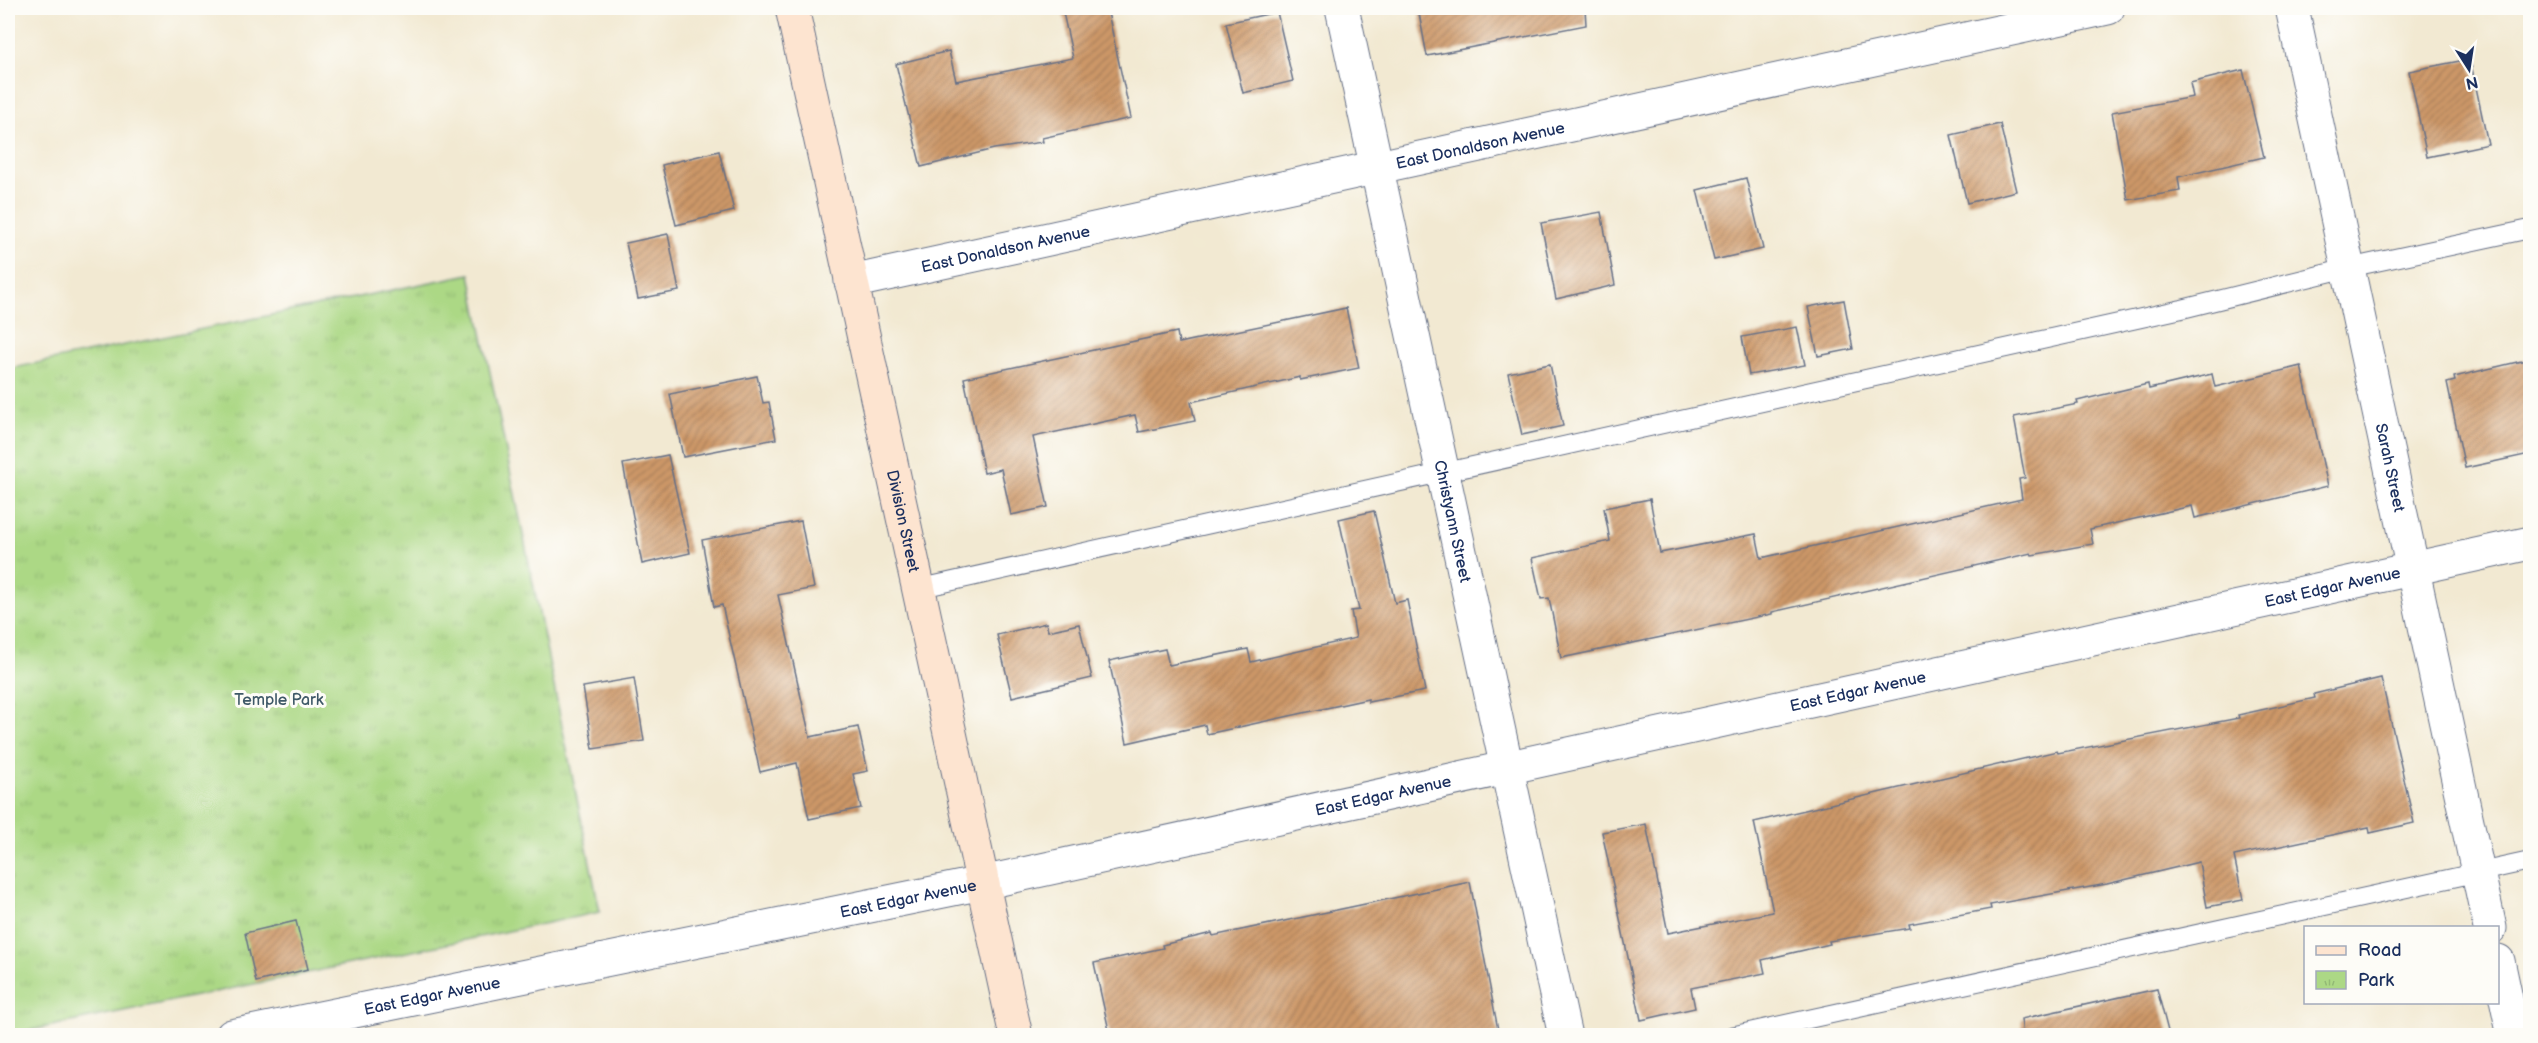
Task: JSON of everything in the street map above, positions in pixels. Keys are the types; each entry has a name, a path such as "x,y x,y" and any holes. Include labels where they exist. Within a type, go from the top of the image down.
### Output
{"street":[{"name":"Division Street","path":"792,8 1016,1035"},
{"name":"Christyann Street","path":"1342,8 1565,1035"},
{"name":"East Donaldson Avenue","path":"851,282 2108,8"},
{"name":"Sarah Street","path":"2292,8 2490,926"},
{"name":"East Edgar Avenue","path":"232,1035 982,883 1507,770 2530,543"},
{"path":"2499,966 2514,1035"}],"lane":[{"path":"917,589 2182,309 2348,268 2530,229"},
{"path":"1731,1035 2530,861"}],"green space":[{"name":"Temple Park","path":"470,274 600,912 8,1035 8,369"}],"building":[{"path":"1062,8 1107,8 1131,118 1042,138 1043,142 994,149 921,167 896,64 949,51 956,81 1073,58"},
{"path":"1418,8 1585,8 1586,25 1427,56"},
{"path":"1277,12 1293,81 1243,93 1226,23"},
{"path":"2470,59 2488,144 2427,157 2409,71"},
{"path":"2243,70 2264,157 2178,177 2180,191 2128,200 2112,112 2193,97 2190,83"},
{"path":"2000,124 2016,191 1967,203 1951,135"},
{"path":"719,151 734,211 676,225 662,165"},
{"path":"1746,178 1763,249 1714,260 1697,190"},
{"path":"1601,212 1615,285 1556,299 1541,223"},
{"path":"668,234 679,291 638,299 626,243"},
{"path":"1844,300 1853,349 1818,356 1808,307"},
{"path":"1346,308 1359,368 1300,380 1300,377 1191,402 1195,421 1139,432 1135,415 1033,437 1048,507 1011,515 1001,469 984,473 964,378 1177,332 1179,343"},
{"path":"1797,327 1805,365 1749,375 1742,337"},
{"path":"2530,359 2530,454 2465,468 2447,383 2455,381 2454,377"},
{"path":"1550,364 1563,426 1522,435 1508,373"},
{"path":"2301,366 2328,486 2195,518 2192,506 2090,529 2093,544 2032,555 2031,553 1772,612 1772,614 1561,658 1549,598 1541,599 1532,558 1610,541 1604,508 1650,499 1660,553 1756,534 1761,558 2022,499 2019,479 2025,478 2014,417 2078,404 2077,401 2148,384 2149,389 2212,374 2215,387"},
{"path":"757,376 763,403 769,402 776,439 683,457 670,394"},
{"path":"668,455 690,553 642,564 623,464"},
{"path":"1374,511 1395,603 1407,600 1425,691 1368,702 1368,699 1207,734 1205,725 1127,743 1109,661 1165,649 1169,665 1248,649 1251,662 1356,638 1351,611 1359,610 1339,519"},
{"path":"801,521 814,588 778,595 810,737 858,727 868,771 853,774 861,808 809,819 797,763 760,772 722,605 714,607 702,540"},
{"path":"1046,623 1048,631 1079,624 1092,678 1012,697 997,635"},
{"path":"634,678 644,741 593,749 583,687"},
{"path":"2381,678 2414,823 2370,833 2369,827 2234,856 2243,900 2207,907 2199,862 2107,884 1990,905 1991,909 1909,924 1910,928 1829,941 1830,944 1762,960 1765,973 1691,988 1695,1008 1641,1020 1602,832 1646,824 1668,933 1773,912 1754,822 2057,751 2058,753 2239,718 2238,715 2315,698 2314,694"},
{"path":"1470,882 1499,1035 1110,1035 1094,963 1163,948 1162,945 1212,933 1213,936"},
{"path":"296,921 308,969 256,982 245,933"},
{"path":"2157,989 2169,1035 2023,1035 2021,1019"}]}
